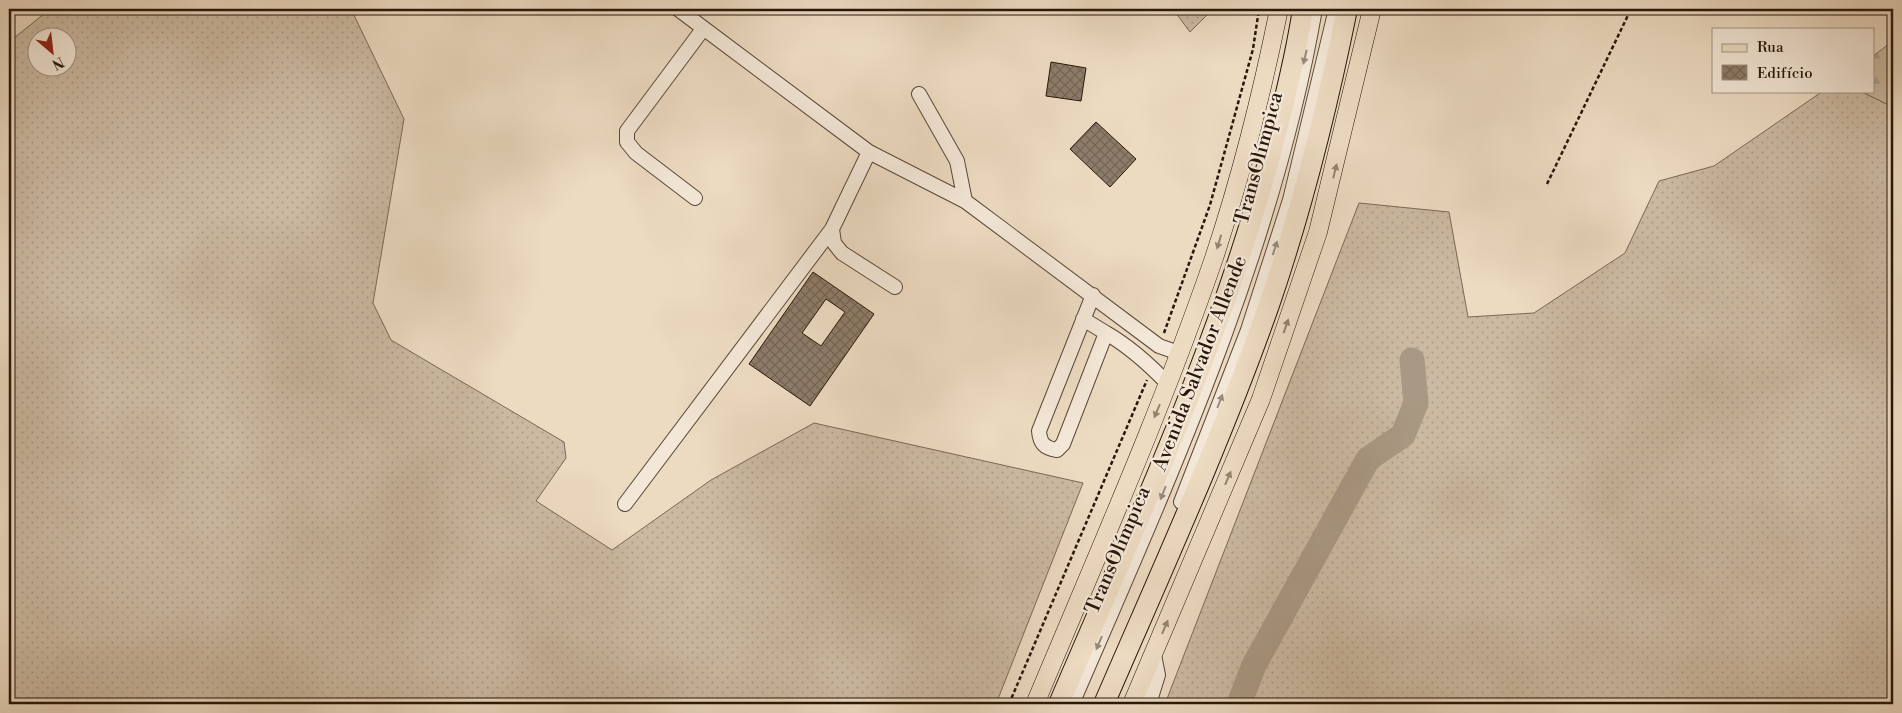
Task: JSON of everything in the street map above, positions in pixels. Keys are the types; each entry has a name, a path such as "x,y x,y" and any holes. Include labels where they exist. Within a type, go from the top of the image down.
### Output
{"highway":[{"path":"1296,9 1300,28"},
{"name":"Avenida Salvador Allende","path":"1059,704 1167,453 1228,295 1280,117 1303,9"},
{"path":"1104,704 1232,403 1269,304 1301,202 1347,9"}],"main road":[{"name":"Avenida Salvador Allende","path":"1035,704 1168,384 1214,257 1237,182 1279,9"},
{"path":"1132,704 1261,399 1318,232 1372,9"}],"street":[{"path":"678,9 869,152 965,201 1159,346 1179,353"},
{"name":"TransOlímpica","path":"1072,704 1161,498 1239,296 1293,108 1315,9"},
{"name":"TransOlímpica","path":"1094,704 1178,510 1248,330 1290,200 1330,42 1336,9"},
{"path":"696,198 636,153 627,142 627,131 703,29"},
{"path":"919,94 957,161 965,201"},
{"path":"625,504 832,229 869,152"},
{"path":"832,229 834,243 842,253 896,287"},
{"path":"1093,295 1039,431 1040,440 1048,449 1057,450 1063,444 1106,333"},
{"path":"1082,319 1124,344 1150,364 1168,384"},
{"path":"1149,704 1158,675 1154,655"}],"path":[{"path":"1547,184 1631,9"}],"green space":[{"path":"50,9 351,9 404,119 373,303 391,340 564,442 566,458 536,501 612,550 711,480 814,423 1083,483 996,704 9,704 9,42"},
{"path":"1173,9 1213,9 1190,32"},
{"path":"1893,41 1893,107 1862,92 1874,92 1874,55"},
{"path":"1822,92 1862,92 1893,107 1893,704 1165,704 1359,203 1449,212 1468,317 1534,313 1625,253 1659,181 1714,166"}],"building":[{"path":"1051,62 1086,68 1081,101 1046,96"},
{"path":"1096,122 1136,159 1110,187 1070,149"},
{"path":"813,272 874,314 810,406 749,364","holes":["826,299 845,312 821,346 802,333"]}],"waterway":[{"path":"1239,704 1254,665 1368,459 1403,435 1416,403 1412,360"}]}
